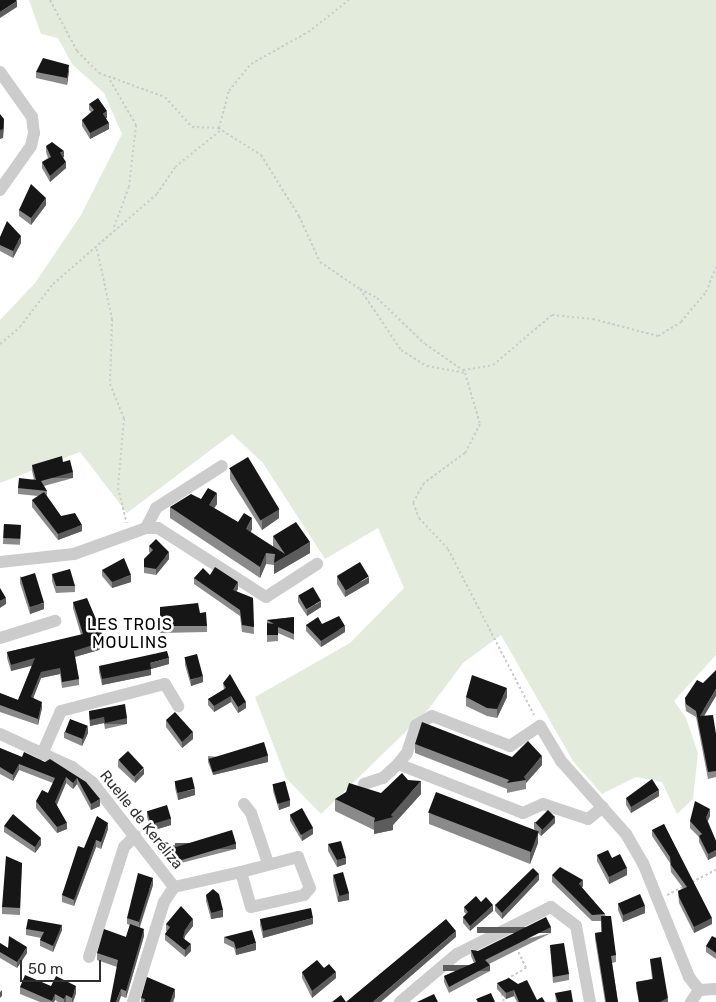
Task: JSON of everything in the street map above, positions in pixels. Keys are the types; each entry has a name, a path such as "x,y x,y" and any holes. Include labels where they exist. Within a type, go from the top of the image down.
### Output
{"street":[{"path":"0,72 32,117 34,133 31,146 0,190"},
{"path":"146,528 156,508 222,466"},
{"path":"0,562 74,554 134,535 146,528 158,528 266,597 317,564"},
{"path":"0,638 55,621"},
{"path":"42,754 61,711 165,684 178,706"},
{"path":"364,784 383,778 398,764 407,753 416,725 432,716 510,746 540,726 561,761 626,834 658,900 688,977 699,990"},
{"name":"Ruelle de Keréliza","path":"0,734 42,754 92,782 174,887 164,902 133,1002"},
{"path":"398,764 523,814 543,804 588,819 603,807"},
{"path":"244,804 252,813 268,863"},
{"path":"89,957 124,847 135,836"},
{"path":"174,887 298,857 310,888 304,895 251,907 241,872"},
{"path":"400,1002 457,954 551,907 576,926 590,1002"},
{"path":"699,990 716,989"},
{"path":"692,1002 699,990"}],"path":[{"path":"50,0 77,51 110,80 136,125 128,187 113,229"},
{"path":"0,344 20,327 53,284 97,248 113,229 157,194 175,166 220,129 229,91 251,64 308,32 349,0"},
{"path":"110,80 165,97 192,127 220,129 261,155 299,216 320,262 377,298 425,344 462,370 480,424 465,453 424,483 413,503 419,518 448,549 540,726"},
{"path":"97,248 112,319 110,384 124,418 118,468 121,511 134,535"},
{"path":"360,289 401,350 427,366 462,370 493,365 552,315 593,319 658,336 681,322 706,292 716,267"},
{"path":"658,900 716,870"},
{"path":"504,1002 500,984 526,968 507,929"}],"shaded area":[{"path":"29,0 716,0 716,655 674,701 686,718 698,753 693,799 677,814 662,782 636,777 602,794 573,761 501,635 463,663 428,710 321,814 286,778 255,697 350,643 404,588 378,528 325,559 263,463 232,434 127,513 80,452 0,483 0,320 35,283 81,215 122,134 104,93 72,64 58,38 41,34"}],"building":[{"path":"0,0 16,0 17,1 0,12"},
{"path":"43,58 69,65 67,78 36,72"},
{"path":"98,98 107,111 103,114 109,123 90,133 82,120 94,110 89,104"},
{"path":"0,114 4,119 3,129 0,130"},
{"path":"52,142 64,151 60,153 66,162 50,176 42,162 51,157 46,146"},
{"path":"31,184 46,198 31,218 19,210"},
{"path":"7,221 21,236 13,251 0,245 0,237"},
{"path":"62,456 63,462 70,460 73,472 41,481 47,491 18,488 19,478 36,480 32,465"},
{"path":"248,457 279,509 261,521 229,468"},
{"path":"208,488 217,493 209,505 238,522 244,513 252,518 246,529 285,554 273,536 296,522 310,542 274,563 275,554 266,553 260,567 170,507 191,494 201,499"},
{"path":"44,492 61,516 75,513 82,525 58,534 32,500"},
{"path":"4,524 21,525 20,539 3,538"},
{"path":"156,539 169,552 156,569 144,567 144,559 153,550 149,546"},
{"path":"124,558 131,575 112,582 102,570"},
{"path":"360,562 369,577 346,590 337,576"},
{"path":"215,567 238,582 233,590 253,598 254,627 242,625 240,610 194,578 203,568 210,575"},
{"path":"70,569 75,586 56,586 52,574"},
{"path":"35,573 44,603 30,607 21,577"},
{"path":"313,587 321,601 306,609 298,596"},
{"path":"0,588 6,598 0,601"},
{"path":"87,598 104,638 99,643 74,651 79,679 62,682 60,668 41,672 31,697 42,702 38,719 0,705 0,693 18,700 35,658 11,665 7,652 83,634 73,602"},
{"path":"198,603 200,613 206,612 207,626 160,626 160,607"},
{"path":"339,616 345,626 321,641 306,625 318,617 322,624"},
{"path":"294,617 294,634 278,627 278,635 267,635 267,623 274,624 267,620"},
{"path":"167,651 169,658 150,663 151,669 102,679 99,666"},
{"path":"197,654 203,676 190,680 184,657"},
{"path":"716,670 716,689 700,716 713,715 716,734 716,771 708,772 696,711 686,704 685,698 697,680 703,683"},
{"path":"230,674 246,702 238,707 231,696 214,706 208,699 226,688 223,683"},
{"path":"472,675 507,688 497,709 487,708 466,697"},
{"path":"125,704 127,718 105,723 104,717 90,720 89,711"},
{"path":"175,712 193,732 182,742 166,720"},
{"path":"70,719 88,726 83,739 65,732"},
{"path":"422,722 512,757 528,741 542,756 524,777 526,780 507,783 509,780 415,744"},
{"path":"264,742 268,755 213,772 209,759"},
{"path":"0,748 22,757 24,752 45,762 50,759 86,782 100,799 91,804 77,778 73,783 66,777 55,802 67,823 57,827 36,801 42,790 48,793 55,778 19,764 13,775 0,767"},
{"path":"128,751 144,768 134,777 118,760"},
{"path":"402,773 408,780 421,781 391,815 393,817 374,822 375,818 335,799 346,792 349,783 381,793"},
{"path":"192,777 195,789 177,793 175,781"},
{"path":"652,779 659,790 631,807 626,798"},
{"path":"285,781 290,800 278,804 272,784"},
{"path":"436,792 539,831 531,852 428,813"},
{"path":"695,801 710,809 706,818 716,841 716,850 708,854 699,836 702,834 690,821"},
{"path":"167,805 171,818 151,825 147,811"},
{"path":"302,808 313,828 301,835 290,815"},
{"path":"548,810 555,817 542,830 535,823"},
{"path":"13,814 41,838 35,847 4,826"},
{"path":"97,816 108,823 101,842 96,840 74,900 62,895 78,846 84,848"},
{"path":"664,824 712,918 694,927 679,897 678,891 687,887 671,865 670,857 652,830"},
{"path":"232,830 236,843 178,861 174,848"},
{"path":"341,841 346,858 337,860 328,844"},
{"path":"608,850 612,858 620,854 627,868 609,877 597,855"},
{"path":"6,856 22,863 20,908 2,907"},
{"path":"560,867 583,880 579,884 605,914 592,915 552,875"},
{"path":"533,868 539,874 502,913 495,905"},
{"path":"343,872 349,893 339,896 333,875"},
{"path":"138,873 153,878 139,922 127,918"},
{"path":"213,889 219,894 223,910 211,913 206,895"},
{"path":"640,894 645,906 623,915 618,903"},
{"path":"476,896 481,902 486,897 493,905 470,926 463,917 468,912 464,907"},
{"path":"181,906 193,919 185,930 183,938 191,944 185,950 165,934 170,927 166,924"},
{"path":"311,908 313,918 263,931 260,919"},
{"path":"601,916 611,916 616,955 611,956 618,1002 606,1002 595,933 602,932"},
{"path":"546,917 551,927 485,960 490,965 449,987 444,976 476,962 471,950 478,951"},
{"path":"28,919 62,925 53,946 40,940 44,932 26,929"},
{"path":"446,919 456,931 373,1002 346,1002"},
{"path":"130,924 144,929 126,991 121,989 116,1002 110,1002 118,960 97,953 104,929 126,937"},
{"path":"252,930 256,943 236,949 234,942 224,937"},
{"path":"9,936 27,947 17,962 0,952 0,943 8,948"},
{"path":"712,936 716,938 716,953 706,946"},
{"path":"564,943 569,974 553,977 550,945"},
{"path":"661,957 668,998 660,1002 639,1002 636,982 653,979 650,959"},
{"path":"317,960 324,968 329,964 336,972 312,991 302,972"},
{"path":"25,975 51,986 56,976 76,986 72,998 66,995 64,999 55,994 52,1001 20,987"},
{"path":"147,977 175,989 170,1002 144,1002 145,999 141,998"},
{"path":"509,978 518,984 527,980 537,1000 542,997 545,1002 519,1002 514,990 506,993 497,983"},
{"path":"571,990 573,1002 558,1002 555,993"},
{"path":"491,993 495,1002 478,1002 476,999"},
{"path":"434,994 438,1002 417,1002"},
{"path":"341,995 346,1002 332,1002"}],"district":[{"name":"LES TROIS MOULINS","path":"130,634"}]}
